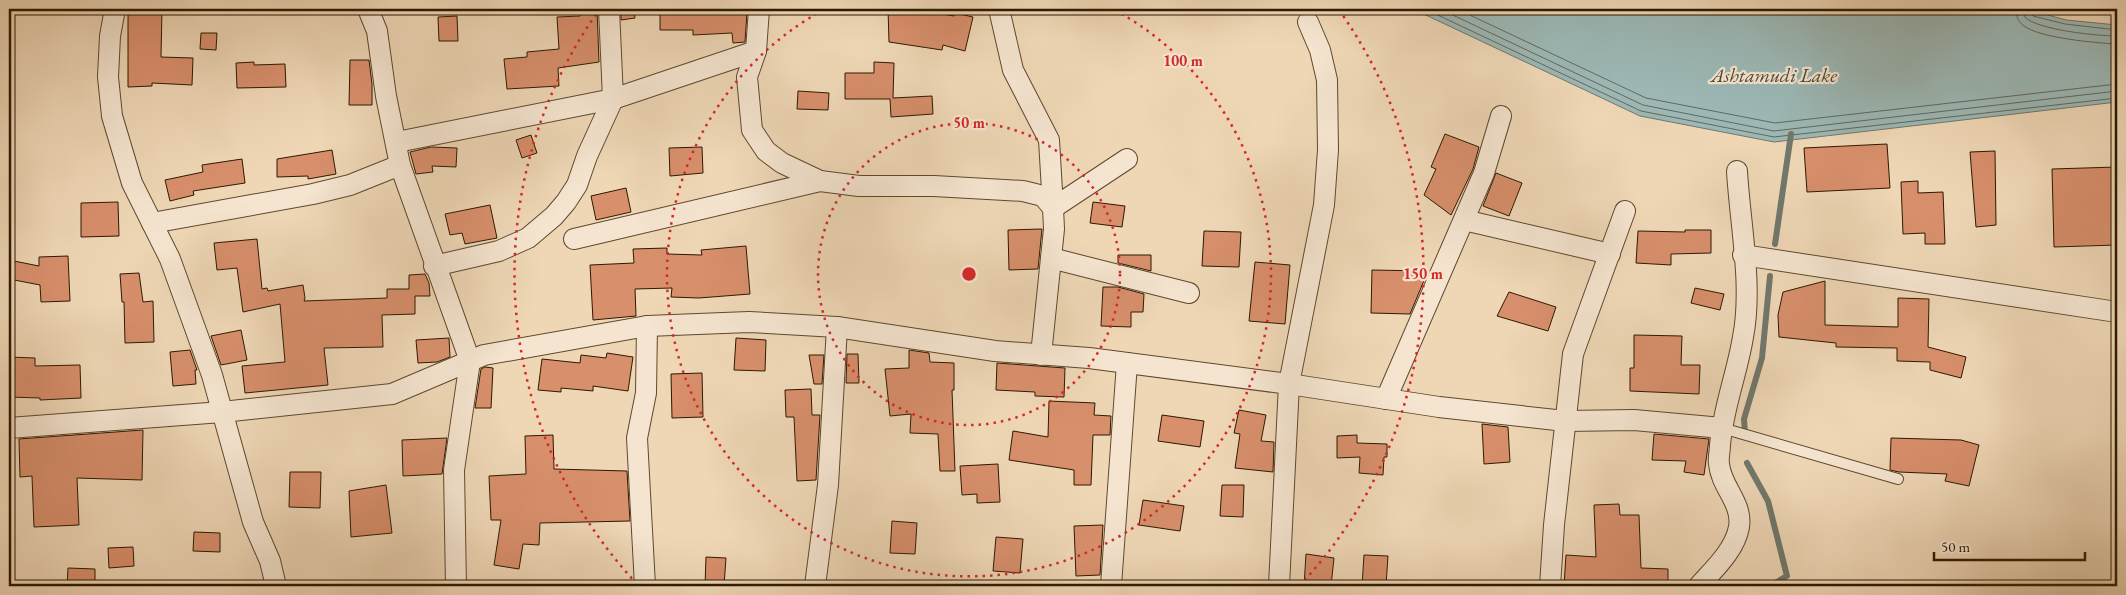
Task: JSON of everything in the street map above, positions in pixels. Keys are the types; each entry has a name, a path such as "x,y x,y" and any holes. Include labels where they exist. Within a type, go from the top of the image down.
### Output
{"street":[{"path":"115,9 108,77 112,116 132,183 170,259 212,375 253,522 270,561 276,586"},
{"path":"368,9 377,31 386,96 397,142 400,165 434,266 470,361 454,470 456,586"},
{"path":"434,266 499,251 528,238 554,216 577,185 587,156 613,100 609,9"},
{"path":"759,9 756,51 747,77 752,130 766,151 782,163 820,181 859,186 934,186 1023,191 1043,196 1053,208"},
{"path":"999,9 1013,70 1049,140 1053,208 1051,258 1041,355"},
{"path":"1279,586 1289,384 1324,206 1328,150 1327,80 1320,50 1308,22"},
{"path":"397,142 613,100 756,51"},
{"path":"1386,399 1484,173 1501,116"},
{"path":"1053,208 1127,159"},
{"path":"152,223 313,194 350,185 400,165"},
{"path":"1699,586 1727,553 1736,538 1739,526 1740,514 1719,464 1722,428 1744,328 1746,286 1737,171"},
{"path":"574,239 820,181"},
{"path":"1550,586 1573,354 1625,211"},
{"path":"1464,220 1610,254"},
{"path":"1743,255 2117,312"},
{"path":"1051,258 1189,293"},
{"path":"9,428 222,412 392,394 484,355 646,326 749,322 837,327 995,351 1127,363 1565,422 1634,420 1722,428"},
{"path":"645,586 636,438 646,393 646,326"},
{"path":"815,586 828,485 837,327"},
{"path":"1111,586 1127,363"}],"lane":[{"path":"1722,428 1898,479"}],"water":[{"name":"Ashtamudi Lake","path":"1413,9 2026,9 2066,20 2117,25 2117,102 1774,142 1640,116"}],"building":[{"path":"128,9 162,9 161,57 193,58 192,85 152,83 152,86 128,87"},
{"path":"580,9 597,9 599,62 558,68 559,86 507,89 504,59 527,57 527,52 559,49 557,17 580,16"},
{"path":"621,9 634,9 635,18 621,20"},
{"path":"660,9 711,9 711,13 747,12 745,42 733,43 732,33 693,35 693,30 660,30"},
{"path":"888,9 913,9 954,16 955,13 973,17 965,51 943,45 942,50 889,42"},
{"path":"457,16 458,41 439,41 438,17"},
{"path":"201,33 217,33 216,50 200,49"},
{"path":"350,60 369,60 372,105 349,105"},
{"path":"254,62 254,65 285,64 286,87 237,88 236,63"},
{"path":"874,62 894,63 893,98 932,96 933,114 891,117 890,99 845,99 845,73 874,73"},
{"path":"798,91 829,93 828,110 797,109"},
{"path":"1445,134 1479,147 1473,169 1451,215 1424,195 1436,169 1431,167"},
{"path":"531,135 537,153 522,158 516,140"},
{"path":"1887,144 1890,188 1807,192 1804,148"},
{"path":"431,147 457,148 456,167 432,166 433,172 416,174 410,152"},
{"path":"702,147 703,173 670,176 669,148"},
{"path":"332,150 336,174 308,179 308,176 277,177 277,159"},
{"path":"1995,151 1996,225 1976,227 1970,152"},
{"path":"242,159 245,183 193,191 194,195 170,201 165,180 203,172 202,165"},
{"path":"2117,167 2117,245 2054,247 2052,169"},
{"path":"1496,173 1522,183 1509,216 1483,206"},
{"path":"1918,181 1918,193 1943,192 1945,244 1925,244 1925,233 1903,234 1901,182"},
{"path":"626,188 631,212 596,220 591,196"},
{"path":"118,202 119,236 81,237 81,203"},
{"path":"1093,202 1125,206 1122,227 1090,223"},
{"path":"490,205 497,238 465,244 462,233 450,235 445,214"},
{"path":"1042,229 1038,269 1009,270 1008,230"},
{"path":"1685,230 1711,230 1711,253 1671,254 1671,265 1636,263 1638,231 1685,232"},
{"path":"1204,231 1241,232 1239,267 1202,266"},
{"path":"257,239 262,289 267,288 268,291 303,285 304,301 387,298 387,289 409,289 409,275 425,274 429,283 430,296 415,296 415,314 382,315 383,347 324,348 328,385 245,393 242,366 285,362 280,304 243,312 237,268 217,270 214,243"},
{"path":"746,246 750,294 699,298 671,297 672,288 635,289 636,316 593,320 590,265 634,263 633,249 667,248 667,254 702,255 701,250"},
{"path":"1118,255 1151,255 1151,271 1118,263"},
{"path":"68,256 70,301 41,302 40,285 9,279 9,260 39,266 39,257"},
{"path":"1255,262 1290,265 1285,324 1249,321"},
{"path":"1372,270 1428,271 1410,314 1371,313"},
{"path":"139,273 143,302 153,301 154,342 125,343 124,302 122,302 120,274"},
{"path":"1825,281 1825,325 1898,327 1898,298 1929,299 1928,347 1966,357 1961,378 1930,370 1930,362 1897,361 1897,348 1836,347 1836,343 1779,337 1778,315 1783,292"},
{"path":"1103,287 1118,287 1144,294 1143,312 1131,312 1131,327 1101,326"},
{"path":"1695,288 1724,294 1720,310 1691,303"},
{"path":"1509,292 1556,307 1548,331 1497,316"},
{"path":"241,330 247,360 221,365 211,336"},
{"path":"1634,335 1682,336 1681,365 1700,365 1699,394 1630,391 1630,368 1634,368"},
{"path":"449,338 450,357 437,362 418,363 416,340"},
{"path":"736,338 766,340 765,371 734,370"},
{"path":"190,350 197,370 195,370 196,384 173,386 170,352"},
{"path":"909,350 929,353 930,362 954,363 954,390 952,390 955,471 940,471 938,434 910,433 911,414 890,416 885,369 909,368"},
{"path":"607,353 633,357 628,391 593,386 593,391 561,388 561,392 538,390 542,359 580,363 581,355 606,358"},
{"path":"847,354 858,354 859,383 846,383"},
{"path":"809,355 824,355 822,384 814,384"},
{"path":"9,357 35,358 35,366 80,365 81,398 40,400 40,398 9,397"},
{"path":"997,363 1065,368 1064,397 1035,396 1035,392 996,390"},
{"path":"485,367 493,368 491,408 475,408 481,369"},
{"path":"702,373 703,417 672,418 671,374"},
{"path":"811,389 812,415 820,415 816,480 797,481 794,417 786,417 785,390"},
{"path":"1049,401 1095,403 1094,415 1111,416 1110,435 1093,435 1091,485 1074,485 1074,470 1009,460 1013,431 1048,437"},
{"path":"1239,410 1266,415 1261,441 1274,442 1273,472 1235,468 1240,434 1234,433"},
{"path":"1162,415 1204,421 1200,447 1158,441"},
{"path":"1482,424 1508,427 1510,462 1484,464"},
{"path":"143,430 142,480 77,478 79,525 34,527 32,476 20,477 19,439"},
{"path":"1654,434 1709,439 1704,475 1684,472 1686,461 1652,460"},
{"path":"553,435 554,469 627,471 630,521 540,523 539,545 523,544 519,569 494,565 501,520 491,520 489,476 526,474 525,436"},
{"path":"1357,435 1357,443 1387,444 1387,457 1384,457 1383,475 1359,473 1360,457 1337,458 1337,436"},
{"path":"447,438 442,474 403,476 402,440"},
{"path":"1891,438 1961,440 1979,445 1969,486 1945,481 1947,474 1890,470"},
{"path":"998,464 1000,502 977,503 977,494 962,495 960,466"},
{"path":"290,472 321,472 320,508 289,507"},
{"path":"386,485 392,533 351,537 349,491"},
{"path":"1222,485 1244,485 1243,517 1220,516"},
{"path":"1143,500 1184,506 1180,531 1139,525"},
{"path":"1619,504 1620,515 1639,515 1641,568 1668,569 1668,586 1564,586 1566,555 1596,557 1594,505"},
{"path":"892,521 917,523 915,554 890,553"},
{"path":"1103,525 1100,575 1076,576 1074,526"},
{"path":"194,532 220,533 220,552 193,551"},
{"path":"996,537 1023,539 1020,573 993,571"},
{"path":"133,547 134,566 109,568 108,548"},
{"path":"1306,554 1334,558 1331,586 1304,586"},
{"path":"1364,555 1388,556 1386,586 1362,586"},
{"path":"706,557 726,558 724,586 705,586"},
{"path":"68,568 95,569 95,586 67,586"}],"waterway":[{"path":"1775,244 1791,134"},
{"path":"1745,433 1744,419 1762,358 1770,276"},
{"path":"1747,463 1768,501 1787,576 1770,586"}]}
